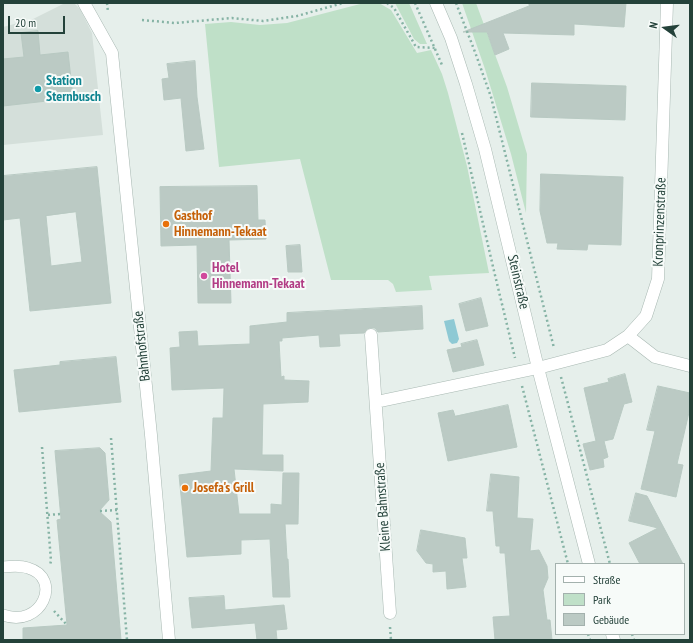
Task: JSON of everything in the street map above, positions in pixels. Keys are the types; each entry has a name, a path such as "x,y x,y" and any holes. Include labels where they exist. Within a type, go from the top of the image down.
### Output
{"street":[{"name":"Bahnhofstraße","path":"84,3 112,53 151,435 168,640"},
{"name":"Steinstraße","path":"436,3 451,38 480,130 538,368 590,563"},
{"name":"Kronprinzenstraße","path":"538,368 607,350 628,336 646,316 658,279 667,3"},
{"name":"Kleine Bahnstraße","path":"371,335 390,613"},
{"path":"628,336 655,357 690,366"},
{"path":"376,402 538,368"}],"lane":[{"path":"3,566 21,566 30,568 39,574 44,581 46,590 44,599 39,609 29,615 18,617 3,615"}],"path":[{"path":"142,20 175,23 232,18 263,21 297,16 343,3"},
{"path":"387,3 394,8 416,47 434,48"},
{"path":"415,3 443,67"},
{"path":"456,3 491,97 557,363 610,563"},
{"path":"461,129 518,372 568,563"},
{"path":"111,438 127,640"},
{"path":"42,447 51,561 44,581"},
{"path":"100,511 117,510"},
{"path":"48,515 60,514"},
{"path":"44,599 67,625"}],"shaded area":[{"path":"65,3 74,3 80,9 92,33 103,135 3,145 3,27 33,19"}],"green space":[{"path":"364,3 379,3 391,10 417,53 431,50 442,74 448,93 467,166 489,273 429,276 432,290 396,292 393,284 388,280 331,280 300,159 219,167 205,24 231,22 260,25 287,23"},
{"path":"395,3 409,3 427,44 420,44 414,39"},
{"path":"462,3 476,3 507,87 527,154 526,213 511,154 485,69"}],"water":[{"path":"454,319 459,339 457,343 452,344 449,341 444,321"}],"building":[{"path":"529,3 626,3 624,27 574,24 574,35 503,33 509,49 495,55 487,32 463,32 529,6"},
{"path":"38,31 40,55 68,52 73,98 3,106 3,59 24,57 21,33"},
{"path":"195,61 197,97 204,149 186,151 181,98 164,100 162,79 169,78 167,64"},
{"path":"532,83 626,86 625,120 531,117"},
{"path":"97,167 111,303 30,311 20,218 3,220 3,176","holes":["76,212 82,262 51,266 46,216"]},
{"path":"541,174 623,177 621,245 588,244 587,250 557,249 558,243 547,243 540,211"},
{"path":"257,186 258,220 265,220 266,239 229,240 231,303 198,303 197,245 161,246 160,187"},
{"path":"300,245 302,272 288,272 286,246"},
{"path":"481,298 488,326 466,331 459,304"},
{"path":"422,306 423,329 378,332 375,328 370,328 364,333 339,334 340,346 320,347 319,335 282,338 282,341 279,341 281,377 284,376 284,380 309,381 308,402 263,404 262,455 283,455 283,471 234,469 239,514 271,514 271,504 282,505 283,473 299,473 298,524 285,524 290,597 273,597 270,539 241,540 241,554 187,557 179,475 211,471 213,418 223,418 224,388 172,390 170,348 180,347 179,332 197,331 198,346 250,344 250,326 287,322 287,313"},
{"path":"477,340 484,365 453,372 447,350 462,347 461,344"},
{"path":"116,357 121,402 19,412 14,370 60,365 60,362"},
{"path":"625,374 632,402 624,404 613,439 604,441 608,457 603,459 604,467 590,470 583,444 596,441 584,388 609,382 608,379"},
{"path":"658,386 690,393 690,408 677,464 683,465 676,497 641,489 655,431 647,430"},
{"path":"508,405 517,447 448,461 438,413 453,410 455,416"},
{"path":"100,448 105,453 109,500 99,511 111,522 121,640 23,640 23,628 67,625 57,520 61,519 55,451"},
{"path":"491,474 519,477 517,518 533,519 530,551 539,550 547,566 548,578 543,590 547,620 550,620 552,640 495,640 493,617 510,616 505,553 500,553 500,546 496,546 493,511 487,511"},
{"path":"636,493 647,496 682,563 639,563 629,543 658,528 629,521"},
{"path":"421,530 465,538 467,558 462,558 466,587 447,589 446,571 433,572 433,564 426,563 417,551"},
{"path":"224,596 225,610 284,605 287,629 276,630 277,640 257,640 255,623 192,628 189,598"}],"place":[{"name":"Station Sternbusch","path":"38,89"},
{"name":"Gasthof Hinnemann-Tekaat","path":"166,224"},
{"name":"Hotel Hinnemann-Tekaat","path":"204,276"},
{"name":"Josefa's Grill","path":"185,488"}]}
